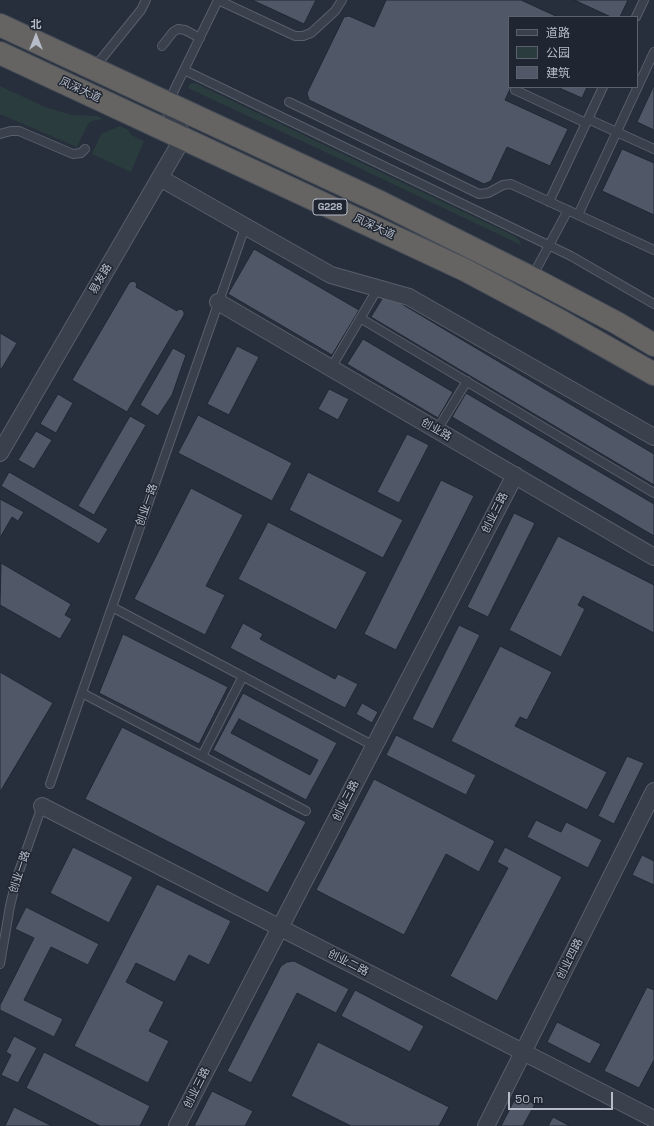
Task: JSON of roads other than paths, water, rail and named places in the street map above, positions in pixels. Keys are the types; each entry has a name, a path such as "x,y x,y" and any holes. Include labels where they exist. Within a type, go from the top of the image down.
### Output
{"highway":[{"name":"G228","path":"0,25 382,203 532,278 617,323 654,345"},
{"name":"凤深大道","path":"0,53 465,270 577,330 654,374"}],"street":[{"path":"168,104 183,138"},
{"name":"易发路","path":"0,453 183,138"},
{"path":"160,178 331,275 409,297 654,437"},
{"name":"创业路","path":"218,302 654,557"},
{"name":"创业三路","path":"177,1126 515,475"},
{"name":"创业四路","path":"486,1126 654,791"},
{"name":"创业二路","path":"42,806 654,1120"}],"lane":[{"path":"93,69 141,10 146,0"},
{"path":"168,104 218,0 295,36 303,36 311,33 335,11 342,0"},
{"path":"636,16 644,0"},
{"path":"162,46 173,32 178,29 185,30 200,38"},
{"path":"638,87 654,52"},
{"path":"184,70 549,245 654,304"},
{"path":"549,202 603,88"},
{"path":"578,215 637,88"},
{"path":"515,90 654,149"},
{"path":"289,102 479,194 488,194 503,185 511,184 654,250"},
{"path":"0,134 11,131 19,131 73,154 81,153 85,150"},
{"path":"532,278 568,210"},
{"name":"创业一路","path":"50,784 245,227"},
{"path":"331,368 378,288"},
{"path":"360,318 654,493"},
{"path":"436,430 467,381"},
{"path":"112,607 374,746"},
{"path":"202,756 243,676"},
{"path":"82,693 306,811"},
{"name":"创业一路","path":"0,964 17,877 42,806"}]}
